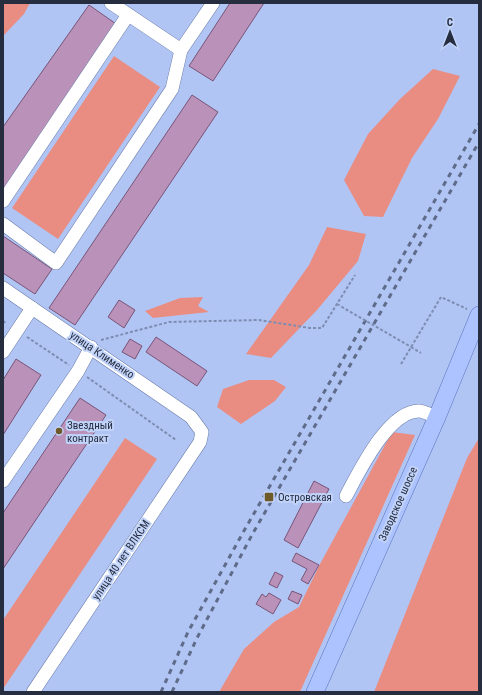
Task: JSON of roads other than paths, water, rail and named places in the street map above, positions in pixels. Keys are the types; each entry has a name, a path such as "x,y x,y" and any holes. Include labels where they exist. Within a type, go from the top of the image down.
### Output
{"main road":[{"name":"Заводское шоссе","path":"315,692 475,332 476,314"}],"street":[{"path":"111,3 181,50"},
{"path":"3,224 56,263 172,89 181,50 213,3"},
{"path":"3,201 128,15"},
{"name":"улица Клименко","path":"3,288 32,308 96,344 191,417 198,425"},
{"path":"3,352 32,308"},
{"path":"3,481 96,344"},
{"path":"346,496 380,437 402,417 419,411 437,417"},
{"name":"улица 40 лет ВЛКСМ","path":"33,692 200,442 202,432 198,425"}],"railway":[{"path":"161,692 188,632 245,529 479,124"},
{"path":"172,692 197,638 253,533 479,142"}],"place":[{"name":"Звездный контракт","path":"59,431"},
{"name":"Островская","path":"269,497"}]}
